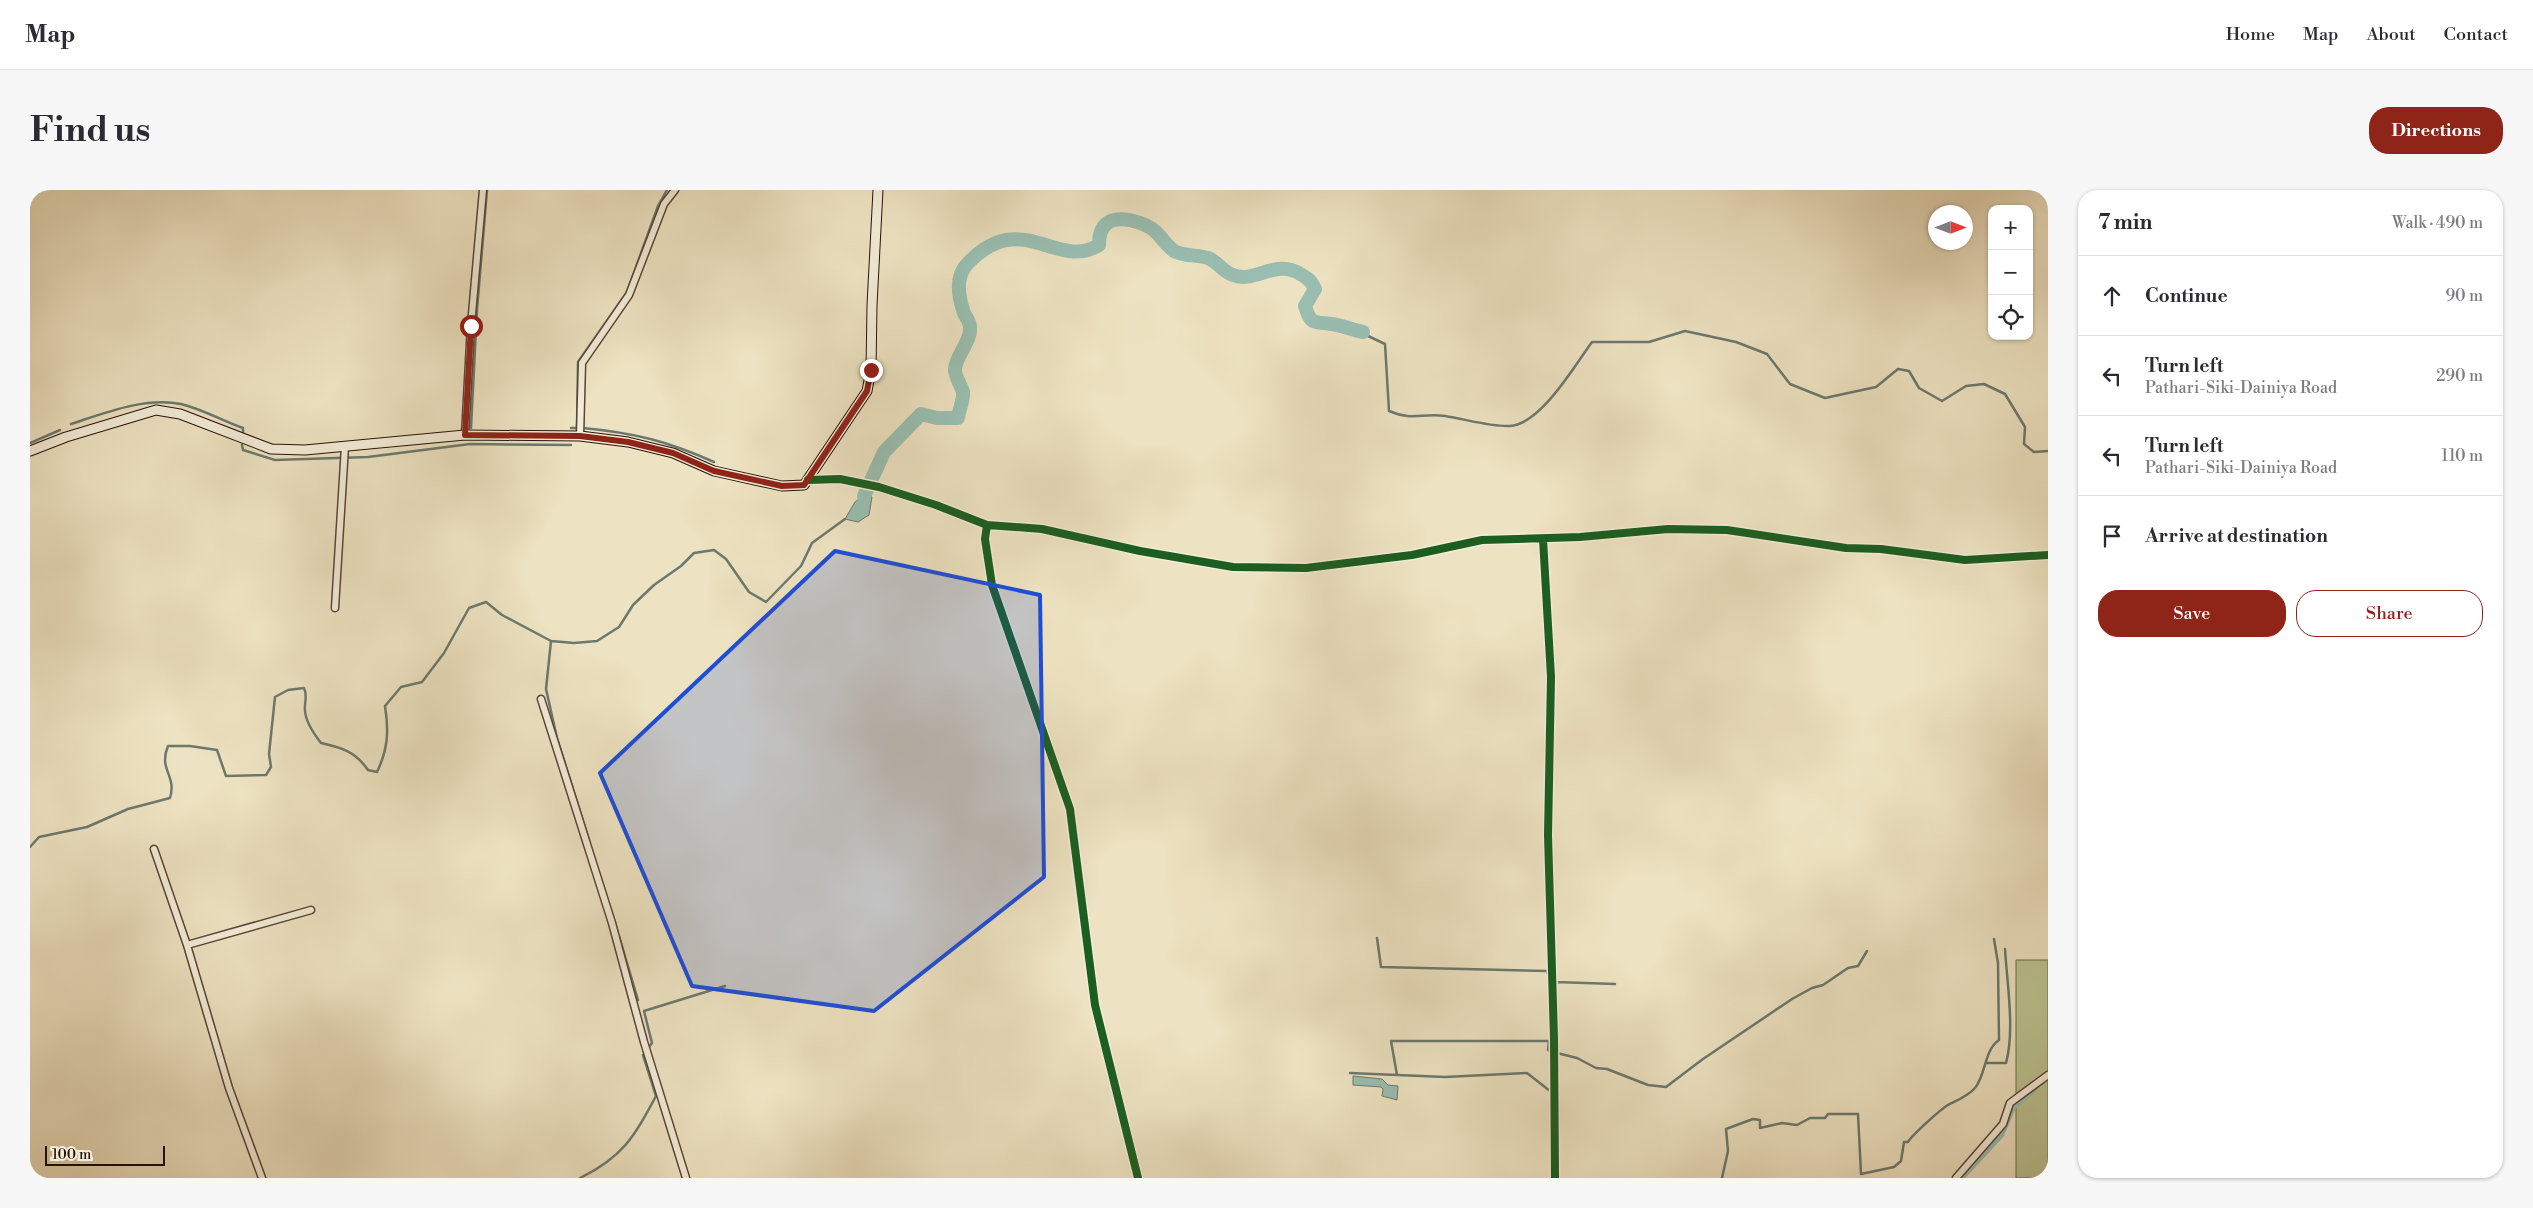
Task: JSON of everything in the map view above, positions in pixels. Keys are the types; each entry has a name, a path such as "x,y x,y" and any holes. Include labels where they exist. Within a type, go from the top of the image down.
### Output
{"main road":[{"path":"30,451 66,437 156,410 180,414 271,449 306,450 465,435 580,436 628,442 673,453 714,471 782,486 804,485 867,391 871,370 878,190"}],"street":[{"path":"465,435 471,326 483,190"},
{"path":"580,436 582,363 629,295 664,204 675,190"},
{"path":"335,608 345,446"},
{"path":"808,480 840,478 879,487 936,505 987,525 1042,529 1140,551 1233,567 1306,568 1388,559 1482,540 1542,539 1668,529 1727,530 1846,548 1880,549 1965,560 2048,555"},
{"path":"987,525 985,539 992,585 1070,809 1095,1005 1138,1178"},
{"path":"1542,539 1551,677 1548,834 1554,1040 1555,1178"},
{"path":"541,699 612,923 644,1042 686,1178"},
{"path":"154,849 187,945 229,1088 262,1178"},
{"path":"187,945 311,910"},
{"path":"1956,1178 2002,1124 2010,1104 2048,1075"}],"highlighted area":[{"path":"835,551 1040,595 1044,877 874,1011 692,986 600,773"}],"green space":[{"path":"2016,960 2048,960 2048,1178 2016,1178"}],"water":[{"path":"864,496 872,497 869,515 858,522 845,519 855,502"},
{"path":"1353,1076 1382,1079 1388,1085 1398,1086 1397,1100 1382,1096 1383,1089 1381,1087 1353,1085"}],"waterway":[{"path":"471,428 477,310 487,190"},
{"path":"571,428 577,428 578,362 627,292 658,206 667,190"},
{"path":"864,496 884,452 921,414 937,418 958,418 963,392 955,370 970,332 969,323 960,300 959,280 968,263 987,247 1005,240 1022,240 1068,251 1083,251 1099,245 1101,231 1111,221 1139,222 1156,232 1174,251 1181,254 1208,258 1233,275 1242,277 1275,269 1293,270 1308,279 1315,289 1305,306 1311,320 1363,332"},
{"path":"1366,335 1385,344 1389,411 1404,416 1437,415 1503,426 1522,423 1545,405 1592,342 1649,342 1685,331 1736,342 1767,354 1790,384 1825,398 1876,387 1898,369 1909,371 1919,388 1942,401 1966,386 1984,384 2005,394 2025,427 2024,444 2034,452 2048,451"},
{"path":"71,424 125,407 167,402 189,406 205,412 243,428 243,433"},
{"path":"583,428 619,432 666,443 714,462"},
{"path":"30,443 60,430"},
{"path":"242,445 243,450 275,460 368,457 470,444 571,445"},
{"path":"30,847 39,837 87,827 128,809 170,798 172,790 165,761 168,746 190,746 217,750 226,776 266,775 271,767 269,754 275,697 288,690 304,688 307,720 321,743 348,751 358,758 368,770 377,772 387,740 385,706 401,687 422,682 444,653 469,608 486,602 502,615 551,641 574,643 597,641 619,627 633,605 654,585 681,566 694,553 714,550 726,559 749,592 766,602 801,566 812,543 845,519"},
{"path":"551,641 546,689 557,738 589,840"},
{"path":"619,936 638,1000"},
{"path":"1377,938 1381,967 1547,971 1550,981"},
{"path":"1722,1178 1728,1151 1726,1129 1753,1119 1760,1120 1760,1128 1782,1123 1797,1125 1810,1118 1825,1118 1828,1114 1858,1114 1861,1174 1894,1167 1901,1161 1904,1142 1908,1142 1944,1107 1966,1096 1975,1088 1979,1083 1990,1050 1999,1040 1998,963 1994,939"},
{"path":"1986,1063 2006,1063 2009,1050 2009,991 2005,949"},
{"path":"1557,1044 1557,1053 1577,1058 1596,1068 1607,1069 1648,1085 1666,1087 1703,1059 1792,999 1812,988 1823,985 1848,968 1858,966 1867,951"},
{"path":"1555,956 1556,1018"},
{"path":"1555,982 1615,984"},
{"path":"649,1047 652,1043 644,1011 725,986"},
{"path":"1397,1075 1391,1041 1549,1041 1548,1050 1553,1053"},
{"path":"580,1178 617,1154 634,1134 656,1096 643,1055"},
{"path":"1350,1073 1445,1077 1527,1073 1550,1091"},
{"path":"1963,1174 2000,1134 2012,1106 2031,1091"}],"cycle path":[{"path":"808,480 840,479 879,487 936,505 987,525 1042,529 1140,551 1233,567 1306,568 1412,555 1482,540 1580,537 1668,529 1727,530 1846,548 1881,549 1965,560 2048,555"},
{"path":"987,525 985,539 992,585 1070,809 1095,1005 1138,1178"},
{"path":"1543,539 1551,677 1548,835 1554,1039 1555,1178"}],"route":[{"path":"471,326 465,435 580,436 628,442 673,453 714,471 782,486 804,485 867,391 871,370"}]}
